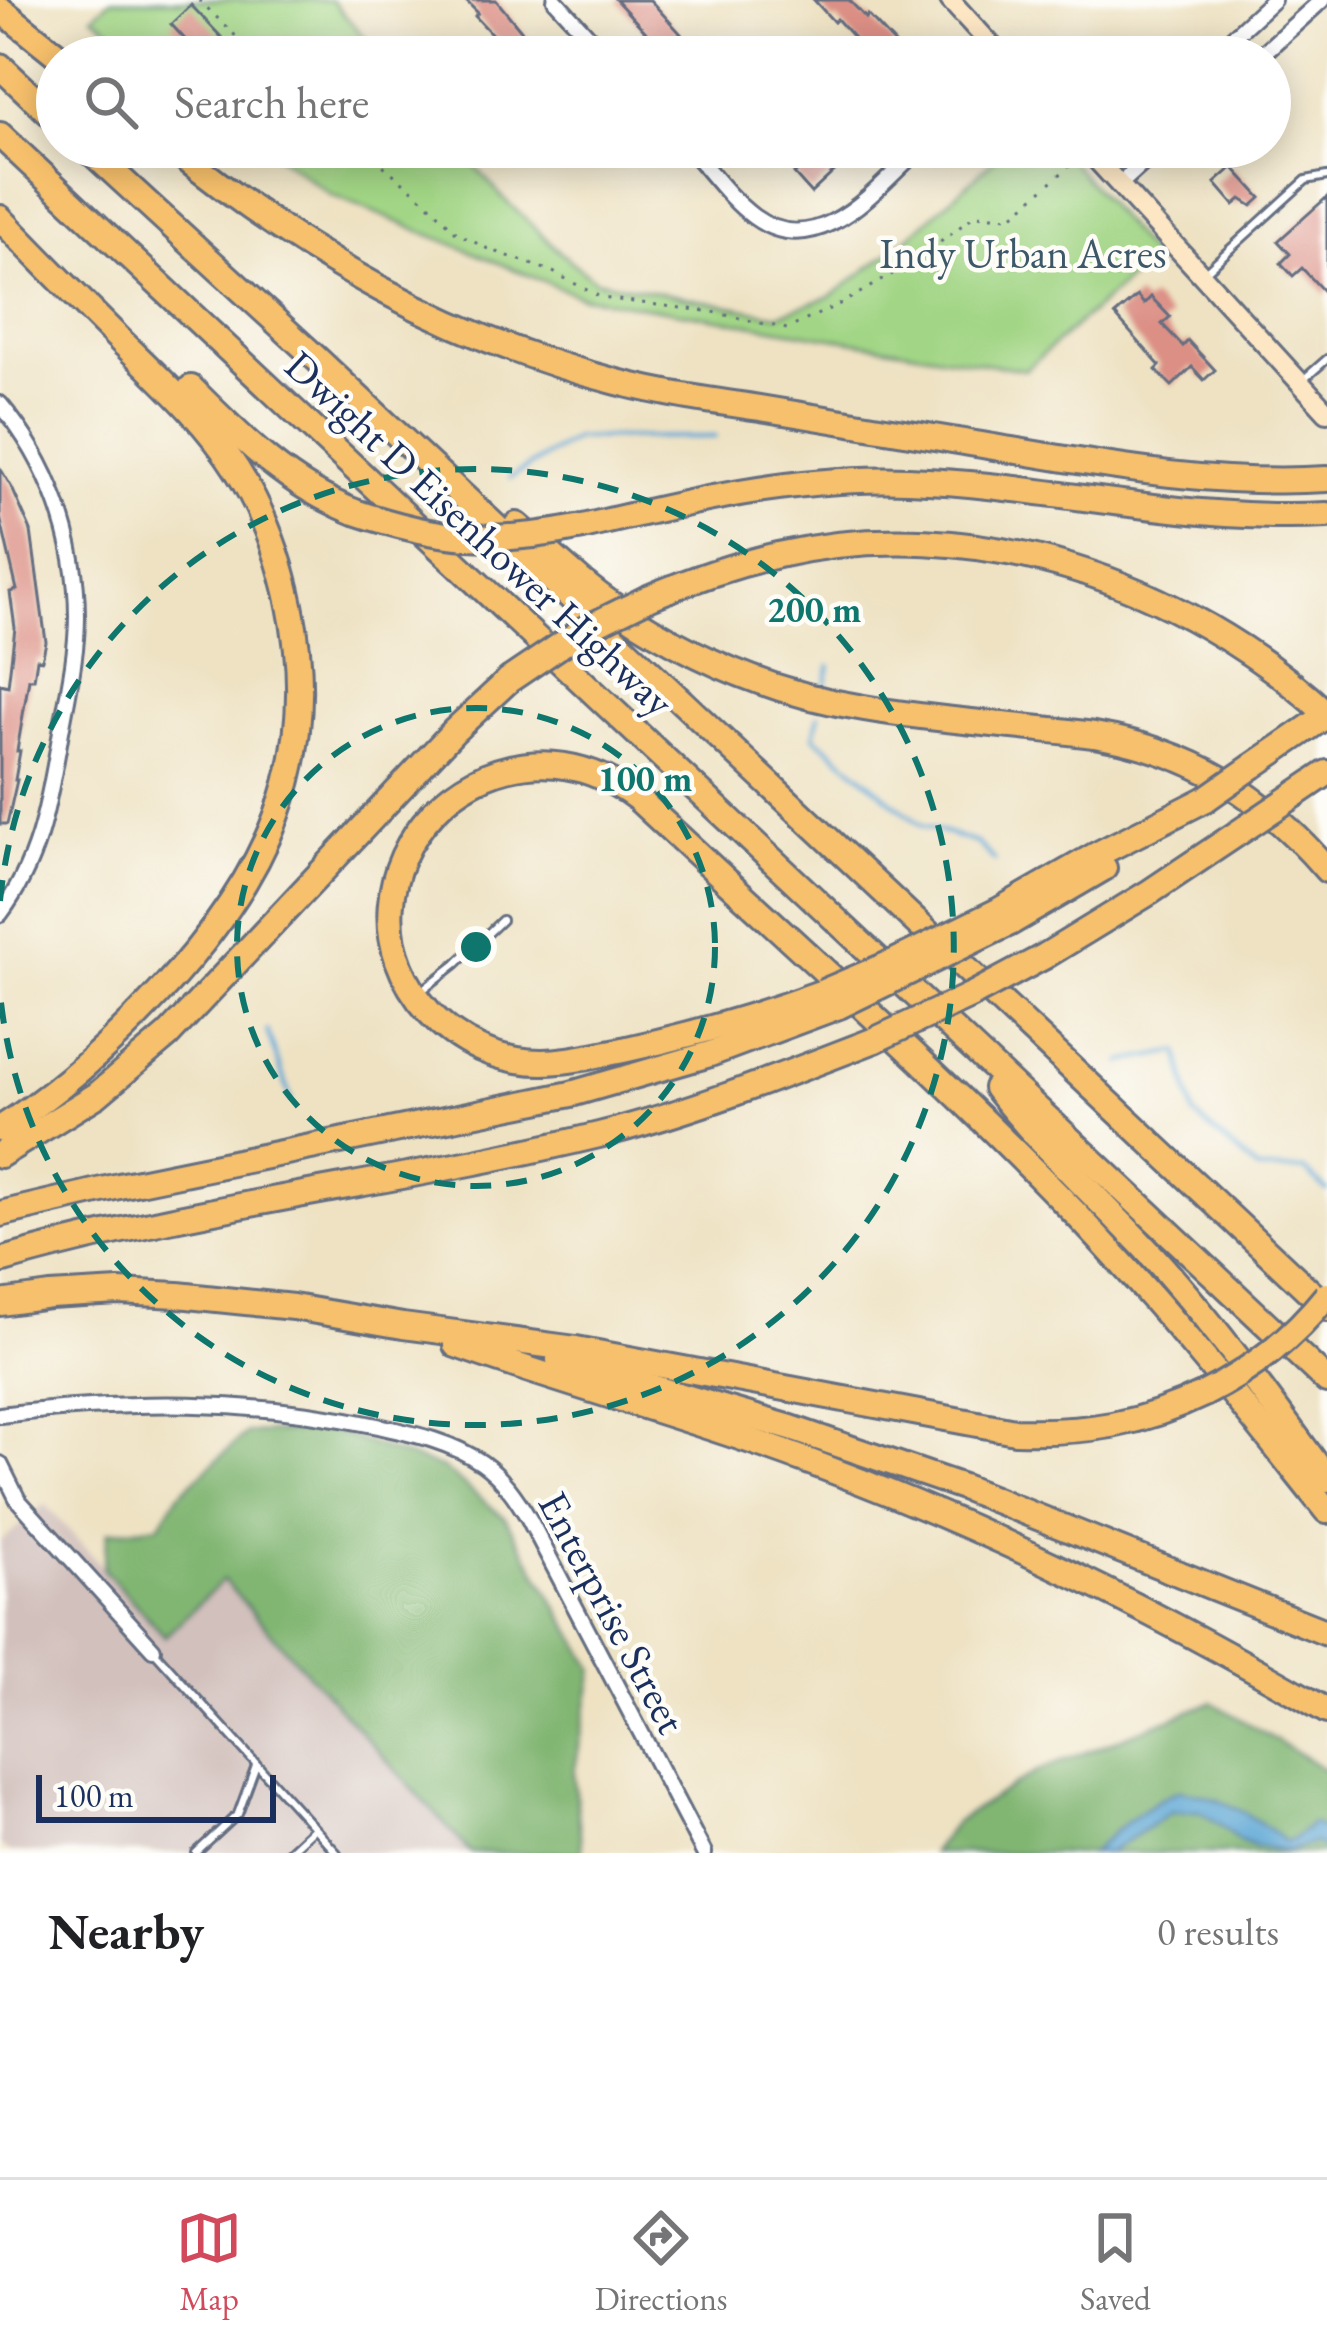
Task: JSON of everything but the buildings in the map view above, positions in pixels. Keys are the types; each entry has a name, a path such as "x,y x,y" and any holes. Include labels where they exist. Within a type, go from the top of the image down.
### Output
{"highway":[{"path":"0,9 36,38"},
{"path":"0,66 36,99"},
{"name":"Dwight D Eisenhower Highway","path":"0,135 1327,1381"},
{"name":"Dwight D Eisenhower Highway","path":"109,168 1327,1308"},
{"path":"199,168 283,232 376,289 444,322 579,371 683,396 1148,472 1223,479 1321,479"},
{"path":"0,202 257,452 295,482 355,512 428,533 471,539 537,537 762,488 864,480 961,485 1248,516 1327,515"},
{"path":"0,218 180,400 237,470 263,517 282,568 300,675 298,726 288,779 269,836 244,886 177,974 127,1028 72,1078 0,1129"},
{"path":"316,359 418,439 611,604 696,654 760,681 864,708 1094,735 1156,749 1186,760 1262,804 1327,870"},
{"path":"0,1155 97,1095 168,1035 454,731 509,680 583,630 704,576 781,554 871,543 980,548 1056,564 1146,593 1221,633 1327,714 1084,881 760,1037 550,1100 0,1214"},
{"path":"831,999 597,1055 544,1062 496,1055 446,1029 417,995 398,959 393,891 406,849 436,809 474,780 502,769 553,764 618,784 941,1082 1076,1215 1204,1360 1327,1511"},
{"path":"0,1261 155,1224 603,1134 753,1087 875,1040 1045,956 1327,773"},
{"path":"949,1028 1028,1129 1181,1289 1327,1479"},
{"path":"0,1303 119,1292 293,1307 576,1349 1015,1431 1088,1430 1152,1417 1244,1372 1301,1326 1327,1295"},
{"path":"403,1326 725,1432 904,1499 1098,1587 1327,1711"},
{"path":"506,1341 919,1472 1327,1633"}],"main road":[{"path":"950,0 983,36"},
{"path":"1108,168 1327,412"}],"street":[{"path":"555,0 588,36"},
{"path":"1234,36 1273,0"},
{"path":"1282,36 1322,0"},
{"path":"708,168 754,217 795,232 838,221 897,168"},
{"path":"1120,184 1138,168"},
{"path":"0,914 23,878 43,830 77,616 70,550 56,498 37,457 2,406"},
{"name":"Enterprise Street","path":"0,1415 122,1403 240,1406 399,1431 455,1448 481,1462 508,1486 529,1519 704,1853"},
{"path":"0,1464 18,1500 153,1649"}],"lane":[{"path":"1202,274 1306,180 1327,176"},
{"path":"1300,382 1327,358"},
{"path":"417,995 502,920"},
{"path":"153,1649 337,1853"},
{"path":"196,1853 238,1814 256,1764"},
{"path":"287,1853 314,1828"}],"path":[{"path":"199,0 236,36"},
{"path":"386,168 457,233 553,272 602,298 713,312 787,329 920,258 975,215 1011,217 1074,168"}],"shaded area":[{"path":"45,1504 164,1635 223,1579 471,1853 9,1853 0,1844 0,1542"}],"green space":[{"path":"111,0 331,0 363,36 119,36 93,16"},
{"name":"Indy Urban Acres","path":"294,168 477,168 503,198 595,280 777,315 832,296 907,239 985,168 1077,168 1153,258 1025,370 580,296 331,195"},
{"path":"329,1430 444,1469 505,1518 594,1669 574,1773 582,1853 471,1853 223,1580 165,1636 103,1569 108,1532 159,1525 178,1495 247,1433"},
{"path":"1212,1702 1327,1771 1327,1853 932,1853 955,1822 1038,1771"}],"water":[{"path":"1180,1790 1236,1808 1285,1842 1312,1823 1327,1831 1327,1850 1314,1843 1287,1851 1255,1846 1238,1840 1199,1811 1171,1812 1108,1853 1091,1853 1133,1817"}],"waterway":[{"path":"510,478 576,438 715,437"},
{"path":"826,683 830,666"},
{"path":"819,715 814,736 922,826 977,843 995,861"},
{"path":"267,1031 291,1099"},
{"path":"1122,1062 1179,1051 1194,1115 1258,1170 1305,1170 1327,1191"}]}
